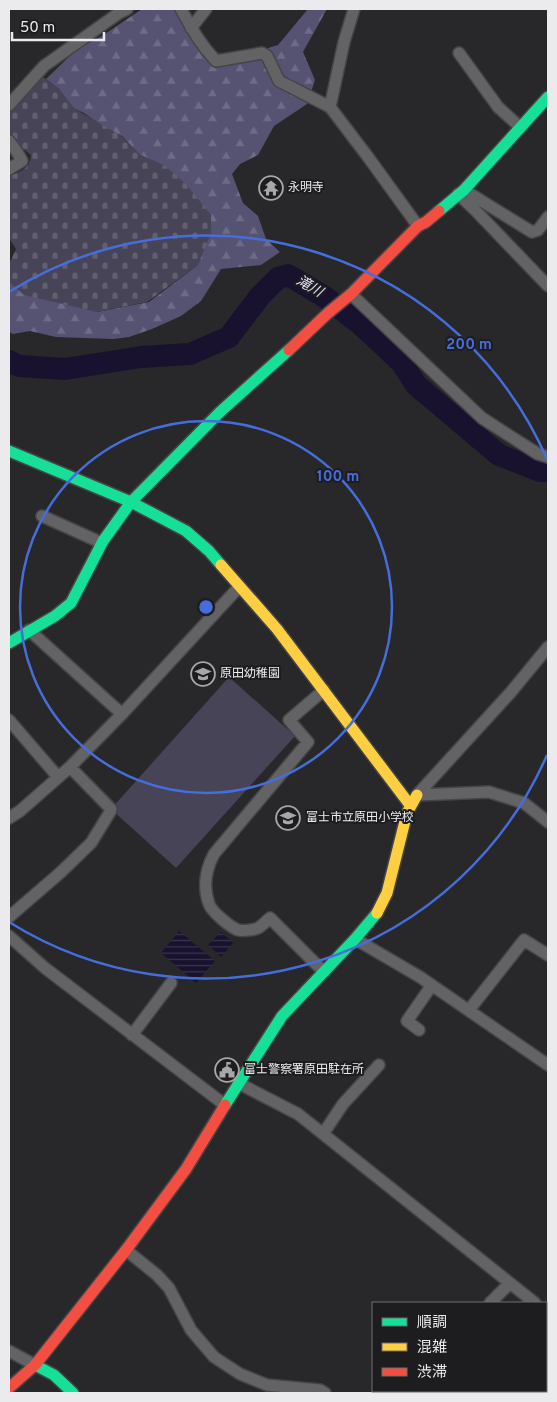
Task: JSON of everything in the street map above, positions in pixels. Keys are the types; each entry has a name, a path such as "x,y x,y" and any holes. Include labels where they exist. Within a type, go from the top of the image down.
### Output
{"street":[{"path":"9,105 44,66 127,9"},
{"path":"181,9 204,48 216,61 262,54 267,56 280,81 330,108 418,226"},
{"path":"191,28 206,9"},
{"path":"330,108 344,42 354,9"},
{"path":"459,53 498,108 520,127"},
{"path":"9,643 55,616 71,603 102,543 131,502 220,412 351,294 418,226 426,222 461,192 548,98"},
{"path":"9,142 22,162 9,169"},
{"path":"461,192 532,232 538,230 548,217"},
{"path":"461,192 475,210 548,286"},
{"path":"351,294 482,418 538,454 548,457"},
{"path":"9,451 131,502 186,531 209,551 277,629 414,800"},
{"path":"42,516 102,543"},
{"path":"9,818 20,812 70,767 122,714 239,587"},
{"path":"29,630 122,714"},
{"path":"9,1388 35,1365 126,1250 186,1169 238,1083 282,1016 377,913 387,893 407,813 414,800 511,692 548,647"},
{"path":"324,690 289,720 308,742 214,854 209,863 206,889 210,906 225,921 239,930 257,929 270,918 324,972"},
{"path":"9,720 58,777"},
{"path":"9,917 91,843 110,812 111,809 70,767"},
{"path":"414,800 489,792 524,803 548,822"},
{"path":"9,936 45,968 225,1105"},
{"path":"355,939 432,985 548,1065"},
{"path":"469,1010 524,940 548,955"},
{"path":"132,1034 171,982"},
{"path":"419,1030 407,1020 432,985"},
{"path":"323,1134 343,1104 379,1065"},
{"path":"238,1083 298,1114 534,1302"},
{"path":"126,1250 157,1275 169,1288 192,1330 214,1357 240,1374 268,1385 320,1390 325,1393"},
{"path":"491,1302 510,1284"},
{"path":"9,1351 54,1375 73,1393"}],"green space":[{"path":"142,9 177,9 195,38 225,57 248,54 278,45 308,9 327,9 303,52 315,80 307,104 274,126 258,155 240,164 232,174 243,203 258,216 266,239 280,252 261,265 221,269 201,301 181,316 129,337 113,339 56,337 30,331 13,334 9,332 9,282 97,312 149,302 198,265 165,166 140,155 122,136 73,108 58,88 46,79 77,49 102,36"},
{"path":"43,77 58,88 75,109 120,135 141,155 165,166 185,183 211,215 211,233 198,265 147,302 97,312 24,295 9,282 9,264 16,249 9,238 9,176 26,167 29,164 31,155 9,137 9,105 14,98"},
{"path":"229,677 295,736 176,868 111,809"}],"shaded area":[{"path":"179,931 215,961 196,983 161,953"},
{"path":"221,932 233,943 221,957 208,945"}],"waterway":[{"name":"滝川","path":"9,361 19,366 65,369 141,357 190,354 229,337 260,296 278,278 288,275 325,297 359,323 402,363 416,385 499,455 540,471 548,471"}],"traffic: fast":[{"path":"439,211 464,190 548,97"},
{"path":"9,643 55,616 71,603 103,541 131,502 220,412 289,350"},
{"path":"9,451 131,502 186,531 209,551 221,565"},
{"path":"225,1105 282,1016 377,913"},
{"path":"35,1365 54,1375 73,1393"}],"traffic: slow":[{"path":"221,565 277,629 410,805"},
{"path":"377,913 387,893 407,813 417,795"}],"traffic: jam":[{"path":"289,350 351,294 418,226 439,211"},
{"path":"9,1388 35,1365 126,1250 186,1169 225,1105"}],"place":[{"name":"永明寺","path":"271,188"},
{"name":"原田幼稚園","path":"203,674"},
{"name":"富士市立原田小学校","path":"288,818"},
{"name":"富士警察署原田駐在所","path":"227,1070"}]}
